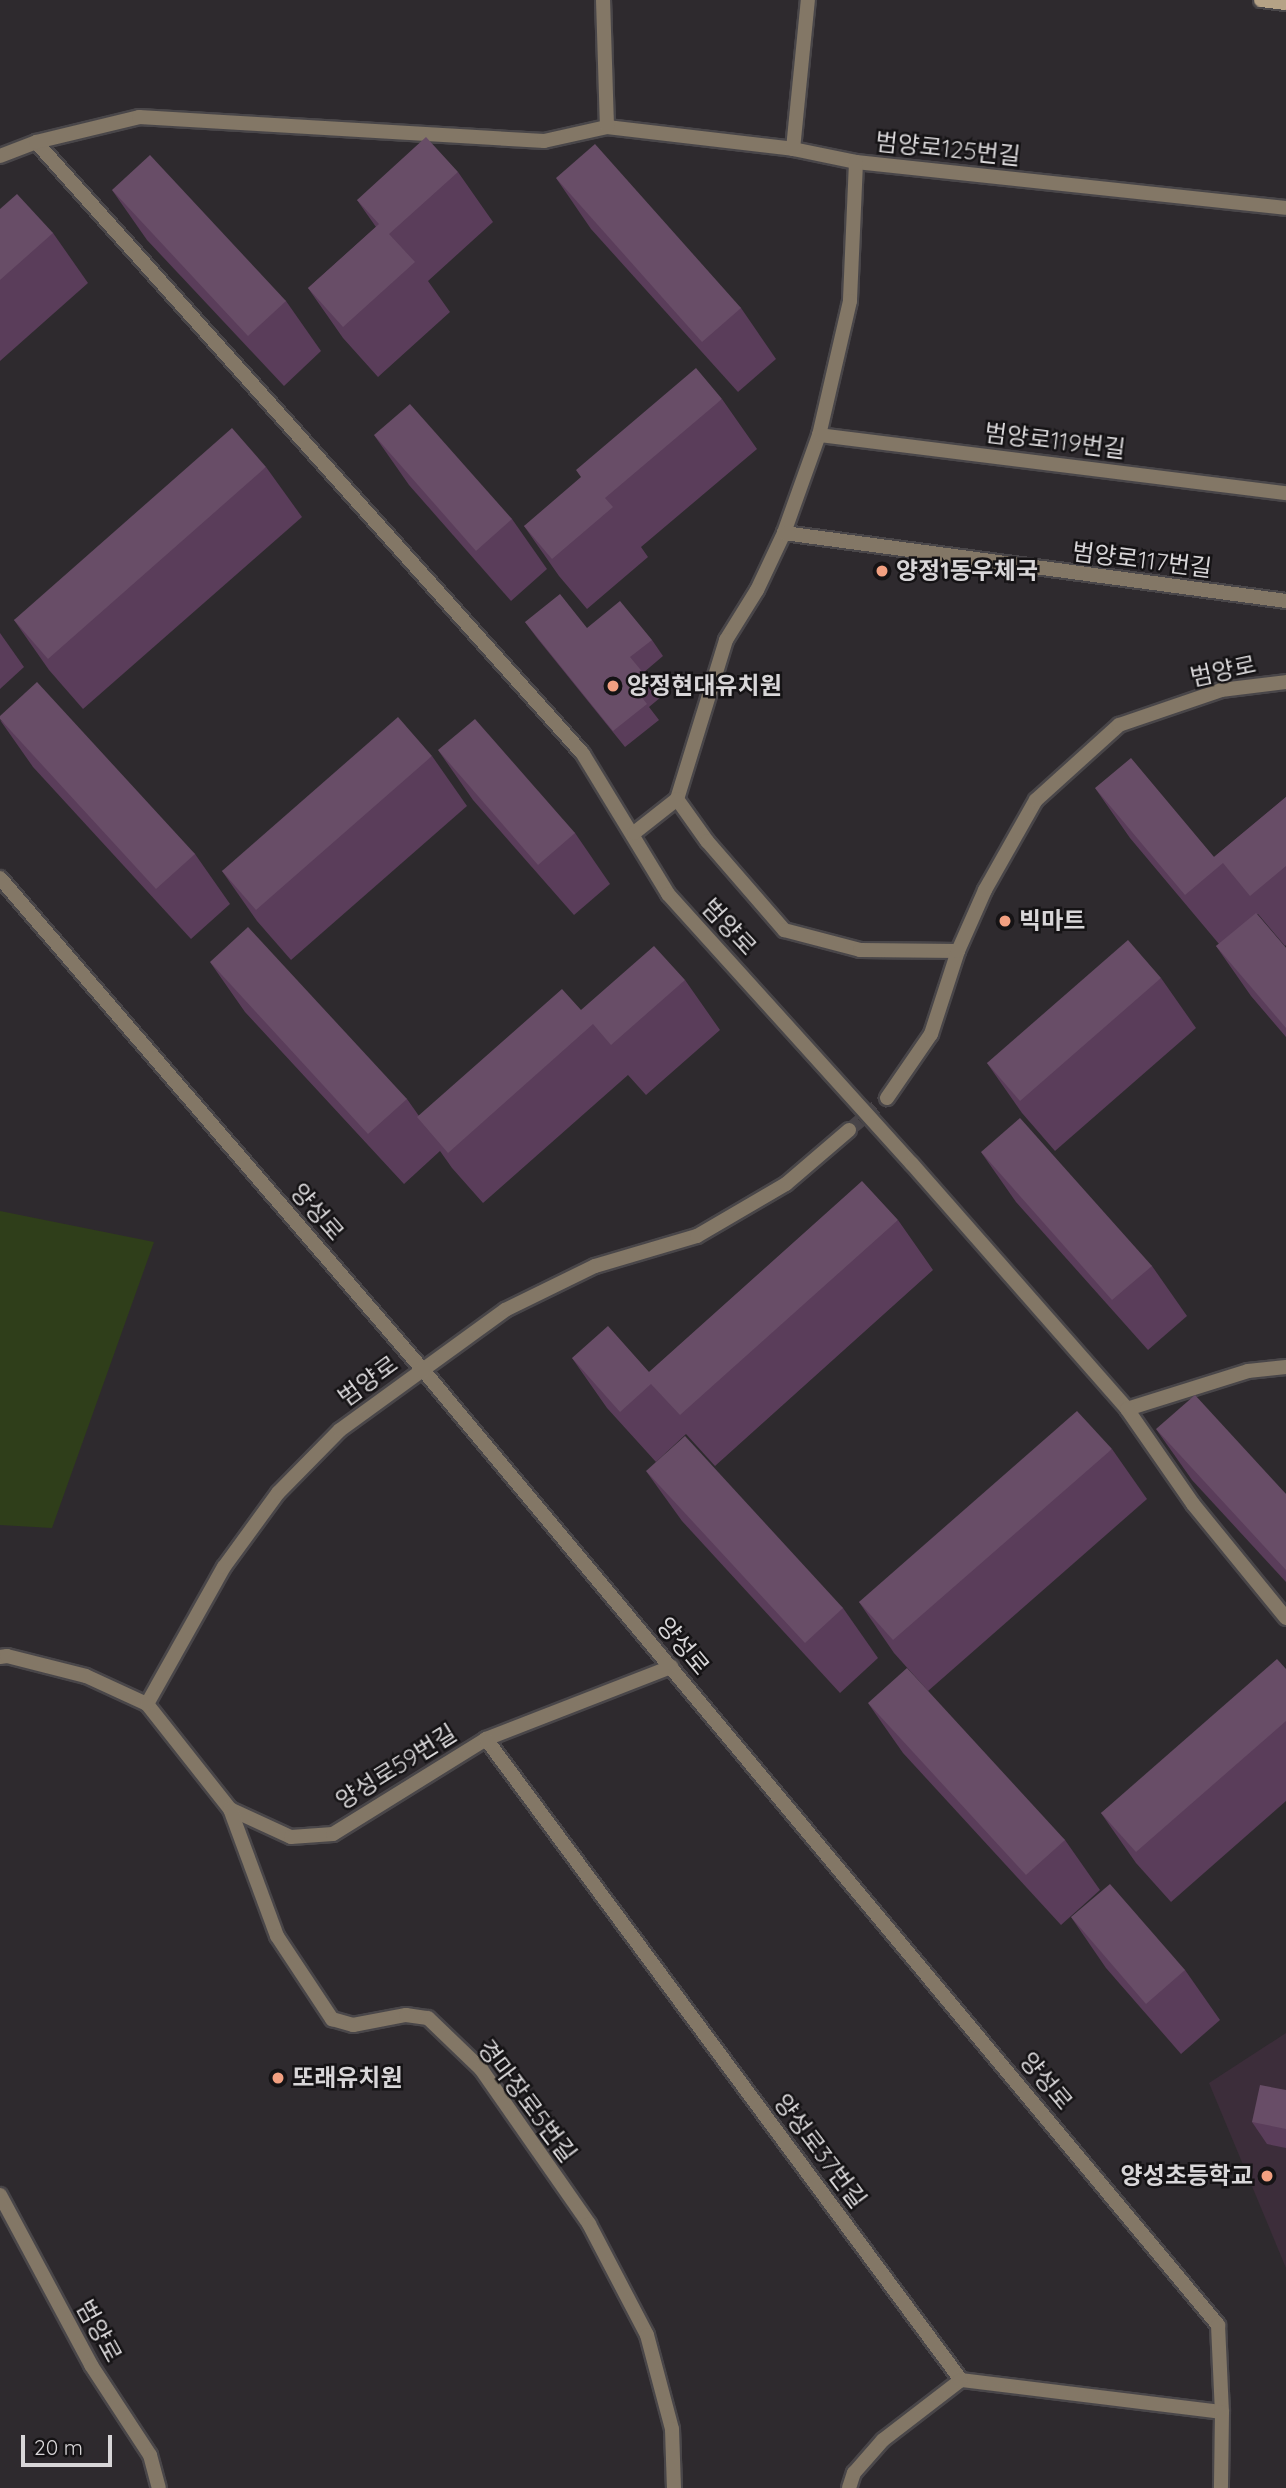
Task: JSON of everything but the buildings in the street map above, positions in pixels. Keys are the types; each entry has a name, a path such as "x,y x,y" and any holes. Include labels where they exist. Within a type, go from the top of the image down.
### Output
{"main road":[{"path":"1261,0 1286,3"}],"street":[{"path":"603,0 607,127"},
{"path":"793,149 808,0"},
{"name":"범양로125번길","path":"0,156 36,142 139,117 544,141 607,127 793,149 856,162 1286,208"},
{"name":"범양로","path":"36,142 583,754 634,833 668,894 912,1164 1127,1409 1193,1504 1286,1618"},
{"path":"634,833 677,799 726,640 757,590 785,533 818,435 850,301 856,162"},
{"name":"범양로119번길","path":"818,435 1286,493"},
{"name":"범양로117번길","path":"785,533 1071,575 1286,601"},
{"name":"범양로","path":"887,1098 931,1034 958,951 985,890 1036,800 1119,725 1221,690 1286,682"},
{"name":"범양로","path":"677,799 707,841 784,930 860,950 958,951"},
{"name":"양성로","path":"0,878 423,1370 1218,2325 1222,2412 1221,2488"},
{"name":"범양로","path":"147,1704 224,1567 278,1493 340,1430 505,1310 595,1266 697,1236 786,1184 849,1130"},
{"path":"1127,1409 1248,1371 1286,1367"},
{"path":"0,1657 7,1656 86,1675 147,1704"},
{"name":"양성로59번길","path":"147,1704 230,1809 291,1837 333,1834 485,1738 671,1667"},
{"name":"양성로37번길","path":"485,1738 961,2380"},
{"name":"경마장로5번길","path":"230,1809 277,1936 332,2019 353,2025 406,2015 428,2018 481,2069 589,2224 647,2335 672,2429 674,2488"},
{"name":"범양로","path":"0,2195 91,2365 150,2455 159,2488"},
{"path":"849,2488 854,2473 883,2440 961,2380 1222,2412"}],"shaded area":[{"name":"양성초등학교","path":"1286,2033 1286,2268 1209,2083"}],"green space":[{"path":"0,1211 154,1242 52,1528 0,1525"}],"tunnel":[{"path":"849,1130 887,1098"}],"place":[{"name":"양정1동우체국","path":"882,571"},
{"name":"양정현대유치원","path":"613,686"},
{"name":"빅마트","path":"1005,921"},
{"name":"또래유치원","path":"278,2078"},
{"name":"양성초등학교","path":"1267,2176"}]}
